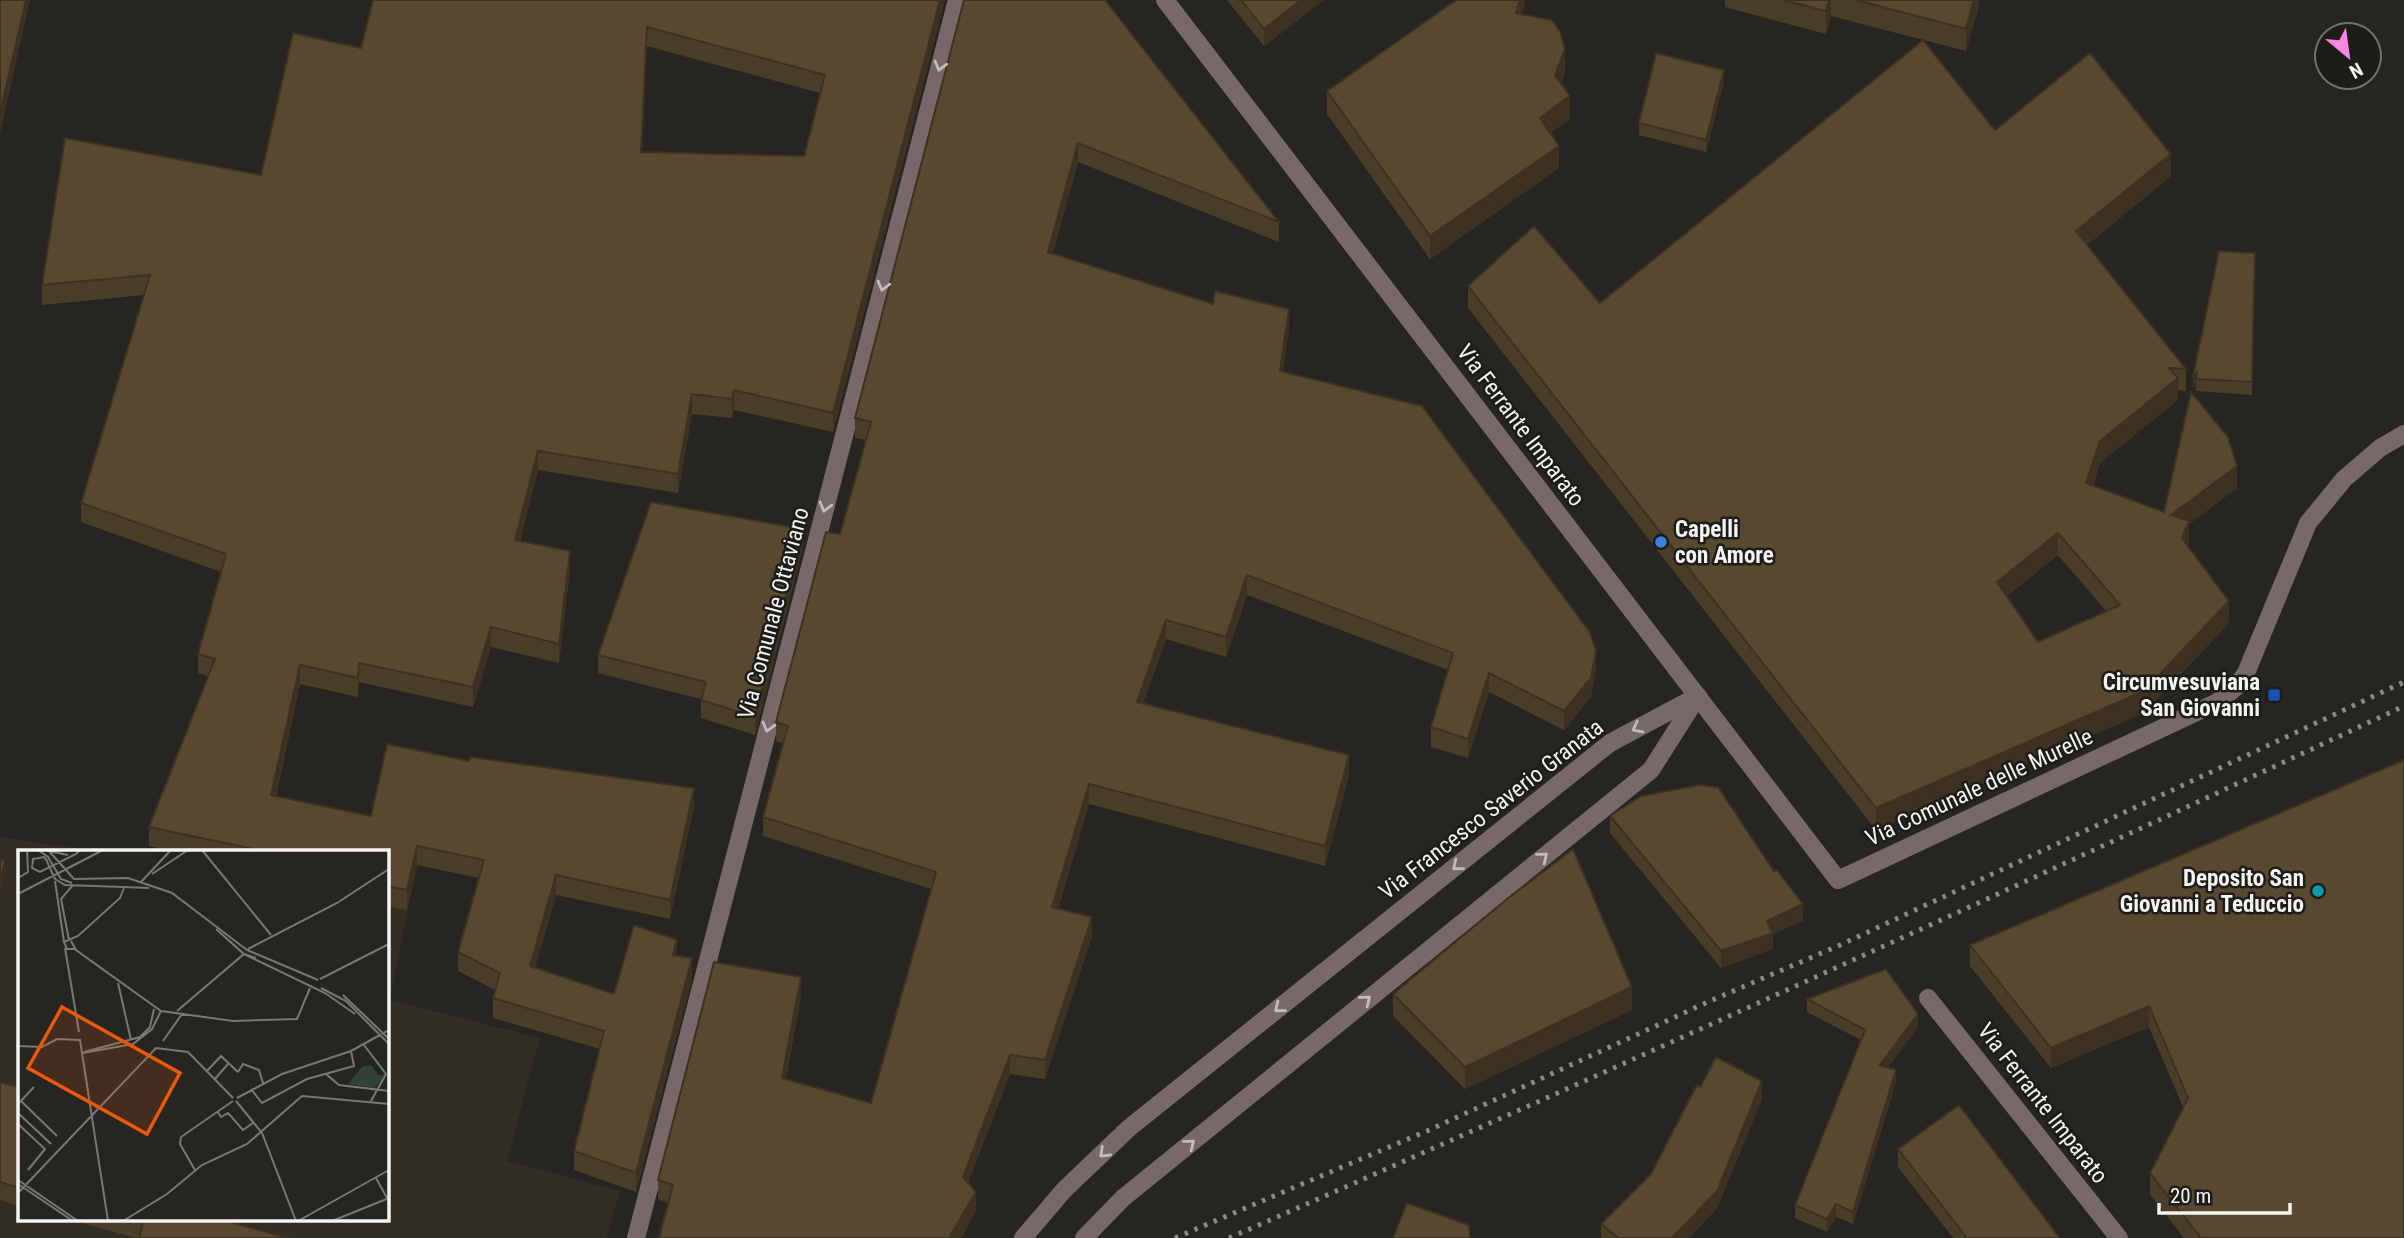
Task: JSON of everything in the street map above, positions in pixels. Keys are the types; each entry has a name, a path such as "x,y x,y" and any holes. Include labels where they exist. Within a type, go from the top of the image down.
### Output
{"street":[{"name":"Via Comunale Ottaviano","path":"636,1238 957,0"},
{"name":"Via Ferrante Imparato","path":"1165,0 1838,880"},
{"name":"Via Comunale delle Murelle","path":"1838,880 2218,702 2236,687 2246,673 2308,523 2344,479 2380,448 2404,434"},
{"name":"Via Francesco Saverio Granata","path":"1023,1238 1064,1190 1150,1111 1610,743 1698,696"},
{"path":"1084,1238 1123,1198 1651,770 1698,696"},
{"name":"Via Ferrante Imparato","path":"1928,998 2119,1238"}],"shaded area":[{"path":"0,837 87,850 18,850 18,1220 388,1220 388,901 409,904 390,1000 540,1038 507,1161 620,1191 607,1238 0,1238"}],"building":[{"path":"0,0 26,0 0,114"},
{"path":"373,0 940,0 833,413 734,390 732,399 692,394 678,474 538,451 515,540 570,551 559,644 491,627 473,687 359,663 358,678 300,665 271,795 371,816 387,744 469,761 471,757 694,788 670,900 556,875 530,966 614,994 634,925 677,940 673,955 692,958 636,1173 574,1151 604,1031 493,998 500,973 458,952 484,860 417,846 407,890 388,886 388,850 258,850 149,827 215,659 198,654 226,554 81,503 150,275 42,285 65,138 261,175 293,33 361,48","holes":["647,27 825,75 804,156 641,152"]},
{"path":"964,0 1105,0 1279,222 1078,143 1048,252 1213,304 1215,291 1289,309 1280,371 1422,406 1589,631 1596,650 1591,678 1564,711 1489,673 1468,739 1431,727 1453,653 1247,575 1226,637 1166,620 1137,702 1349,755 1325,846 1089,784 1052,907 1092,917 1045,1060 1010,1055 963,1177 976,1192 949,1238 659,1238 673,1185 658,1180 714,962 801,977 782,1078 871,1103 936,872 763,817 788,726 776,722 826,532 840,534 871,422 855,418"},
{"path":"1241,0 1301,0 1264,29"},
{"path":"1456,0 1520,0 1516,13 1552,20 1560,31 1565,49 1555,75 1570,96 1540,118 1559,146 1430,236 1327,91"},
{"path":"1783,0 1829,0 1826,11"},
{"path":"1856,0 1974,0 1966,29"},
{"path":"1923,40 1995,130 2090,53 2171,154 2076,231 2186,369 2169,368 2178,378 2100,441 2086,483 2164,512 2191,392 2228,437 2237,466 2171,515 2189,521 2182,538 2229,601 2144,691 1876,808 1468,286 1534,226 1600,303","holes":["2058,533 2120,605 2038,642 1997,582"]},
{"path":"1656,53 1724,70 1706,140 1639,123"},
{"path":"2219,251 2255,253 2252,382 2196,379 2197,372 2193,376"},
{"path":"651,502 803,529 755,717 701,700 706,682 598,655"},
{"path":"2404,760 2404,1238 2201,1238 2150,1173 2188,1098 2149,1006 2051,1048 1970,945"},
{"path":"1699,785 1718,787 1774,871 1777,870 1803,904 1767,921 1773,933 1721,951 1610,816 1641,796"},
{"path":"1573,849 1632,987 1465,1067 1393,994 1507,899"},
{"path":"0,859 5,861 0,880"},
{"path":"1886,969 1918,1014 1880,1065 1896,1070 1853,1212 1836,1204 1827,1219 1795,1205 1865,1030 1807,999"},
{"path":"1716,1057 1762,1081 1717,1191 1672,1238 1619,1238 1601,1224 1651,1174 1697,1085 1700,1087"},
{"path":"0,1082 18,1087 18,1188 0,1182"},
{"path":"1959,1105 2060,1238 1967,1238 1898,1149"},
{"path":"1407,1203 1469,1225 1470,1238 1393,1238"},
{"path":"136,1220 223,1220 289,1238 139,1238 143,1222"}],"railway":[{"path":"1175,1238 1427,1131 1710,1001 1838,946 2404,682"},
{"path":"1229,1238 1818,976 2404,706"}],"place":[{"name":"Capelli con Amore","path":"1661,542"},
{"name":"Circumvesuviana San Giovanni","path":"2274,695"},
{"name":"Deposito San Giovanni a Teduccio","path":"2318,891"}]}
